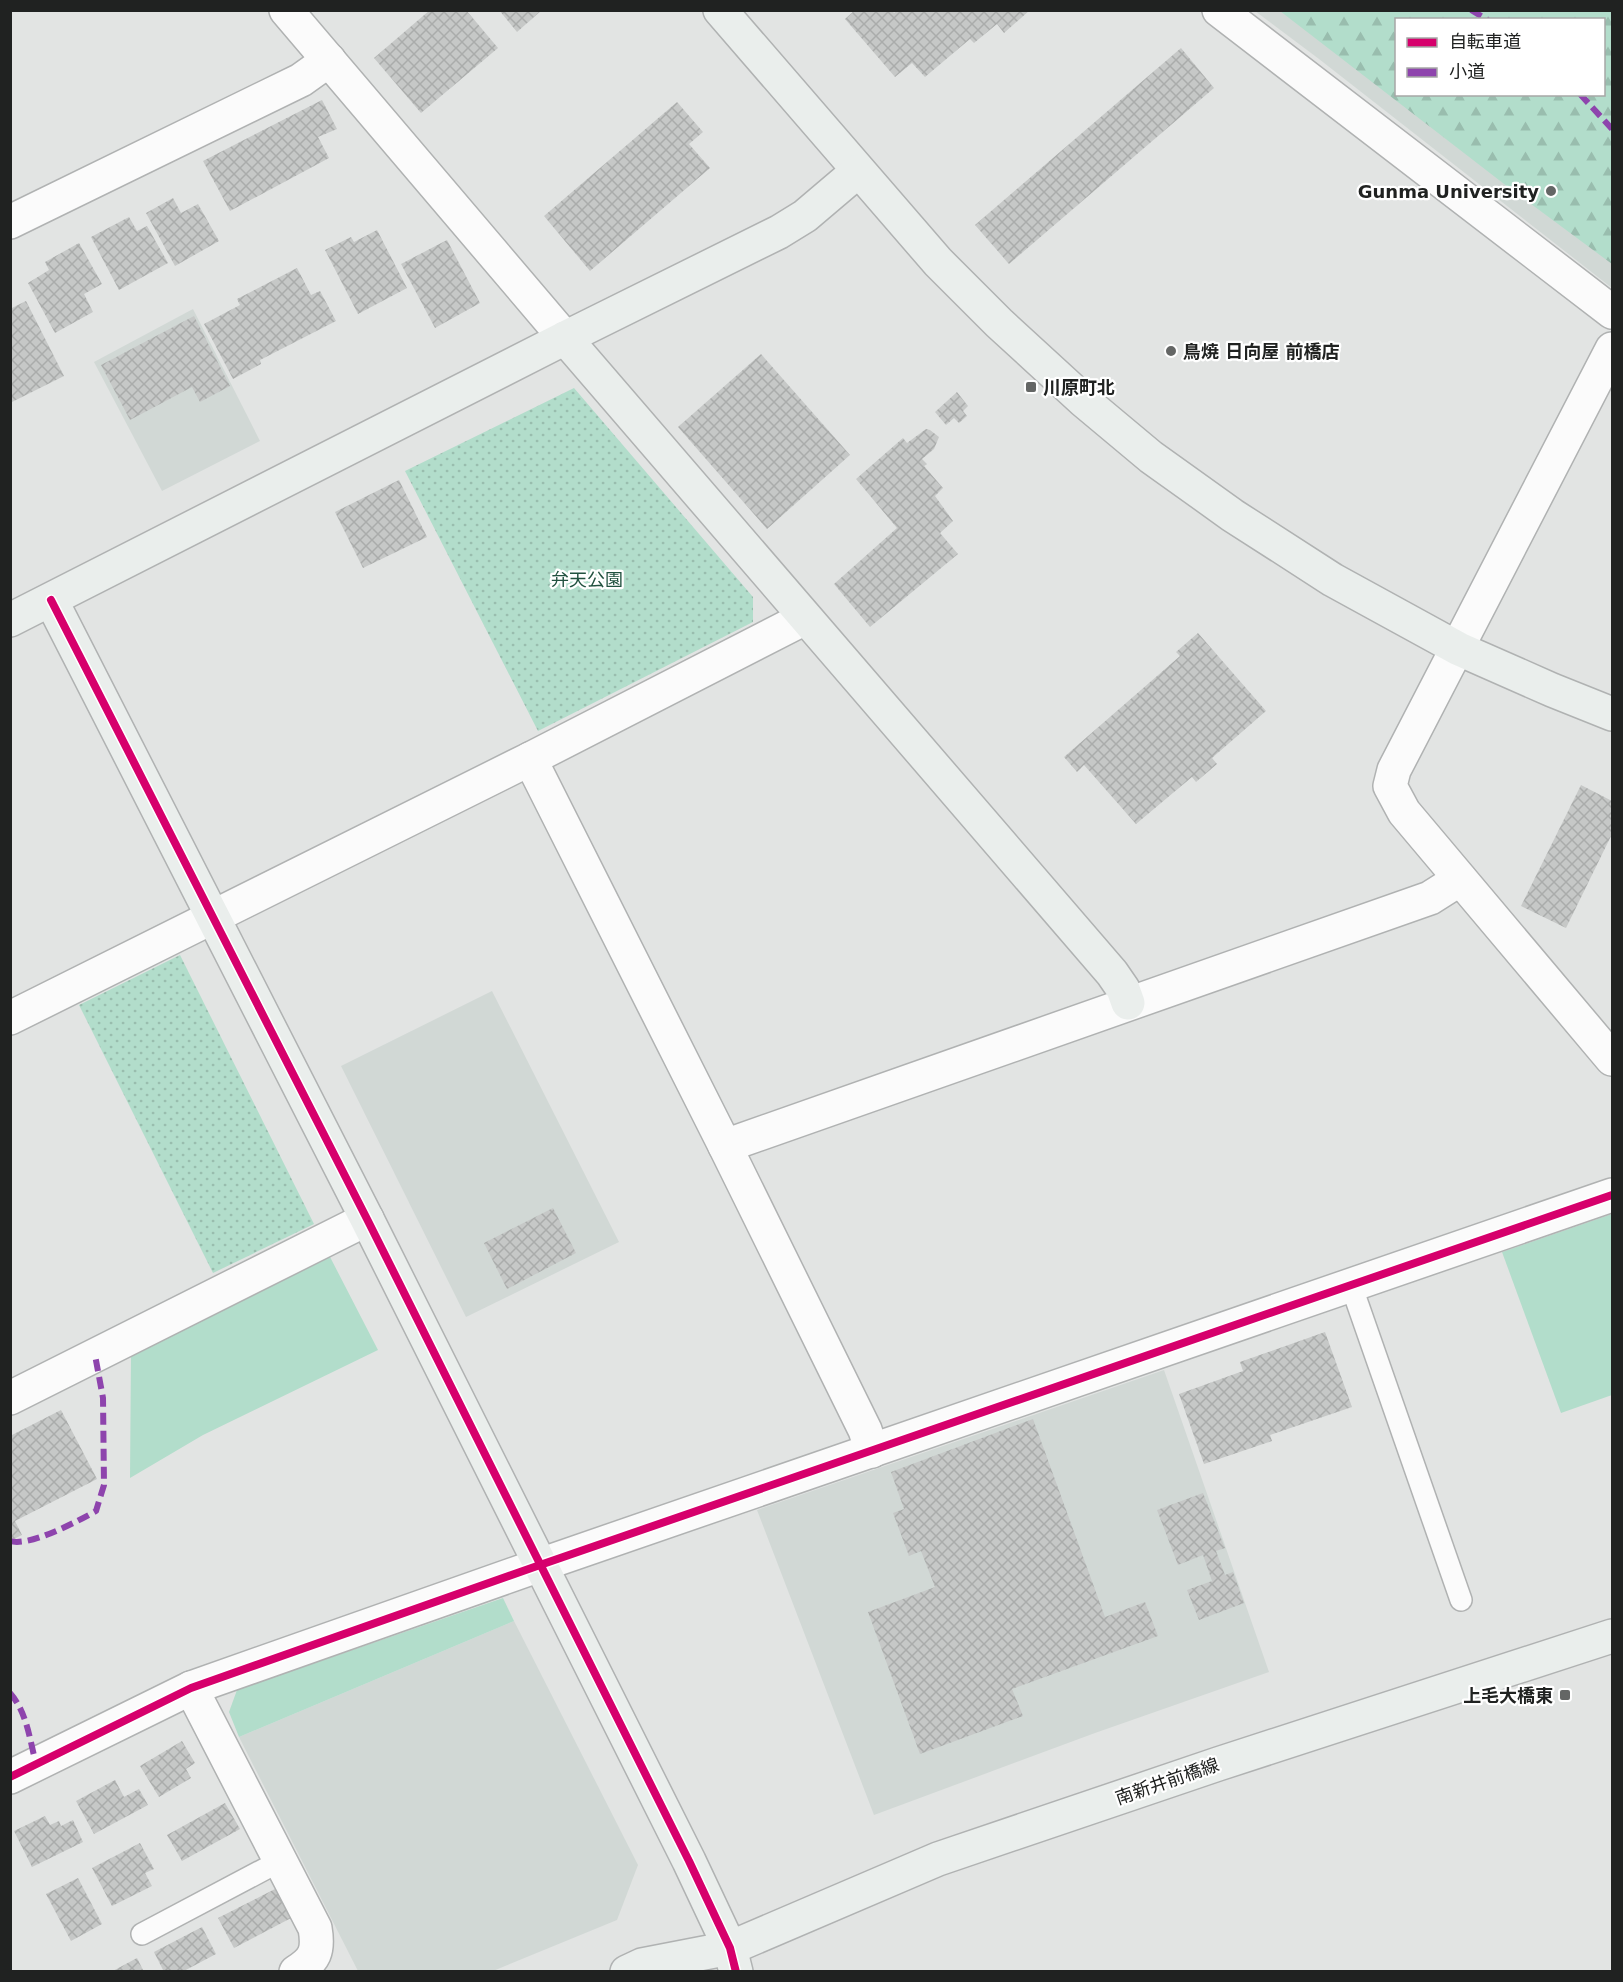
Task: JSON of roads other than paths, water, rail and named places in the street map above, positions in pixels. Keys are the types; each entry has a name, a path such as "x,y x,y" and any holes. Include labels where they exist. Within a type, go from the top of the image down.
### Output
{"street":[{"path":"286,10 1112,973 1123,989 1128,1003"},
{"path":"720,10 938,262 999,323 1084,401 1151,457 1232,515 1333,580 1459,649 1612,714"},
{"path":"1219,10 1612,312"},
{"path":"10,222 301,80 329,60"},
{"path":"10,620 779,232 805,216 858,171"},
{"path":"1612,349 1459,649 1394,770 1390,786 1404,812 1612,1059"},
{"path":"51,600 367,1219 689,1861 733,1960"},
{"path":"10,1018 530,759 806,618"},
{"path":"530,759 725,1146 865,1430 872,1451"},
{"path":"725,1146 1430,898 1460,879"},
{"path":"10,1777 191,1689 1612,1195"},
{"path":"10,1398 367,1219"},
{"name":"南新井前橋線","path":"703,1971 733,1960 938,1859 1218,1764 1612,1636"},
{"path":"191,1689 315,1928 318,1942 312,1960 296,1971"},
{"name":"南新井前橋線","path":"627,1971 642,1965 733,1960"}],"lane":[{"path":"1351,1285 1461,1600"},
{"path":"142,1934 280,1861"}],"place":[{"name":"Gunma University","path":"1551,191"},
{"name":"鳥焼 日向屋 前橋店","path":"1171,351"},
{"name":"川原町北","path":"1031,387"},
{"name":"上毛大橋東","path":"1565,1695"}],"park label":[{"name":"弁天公園","path":"587,579"}]}
